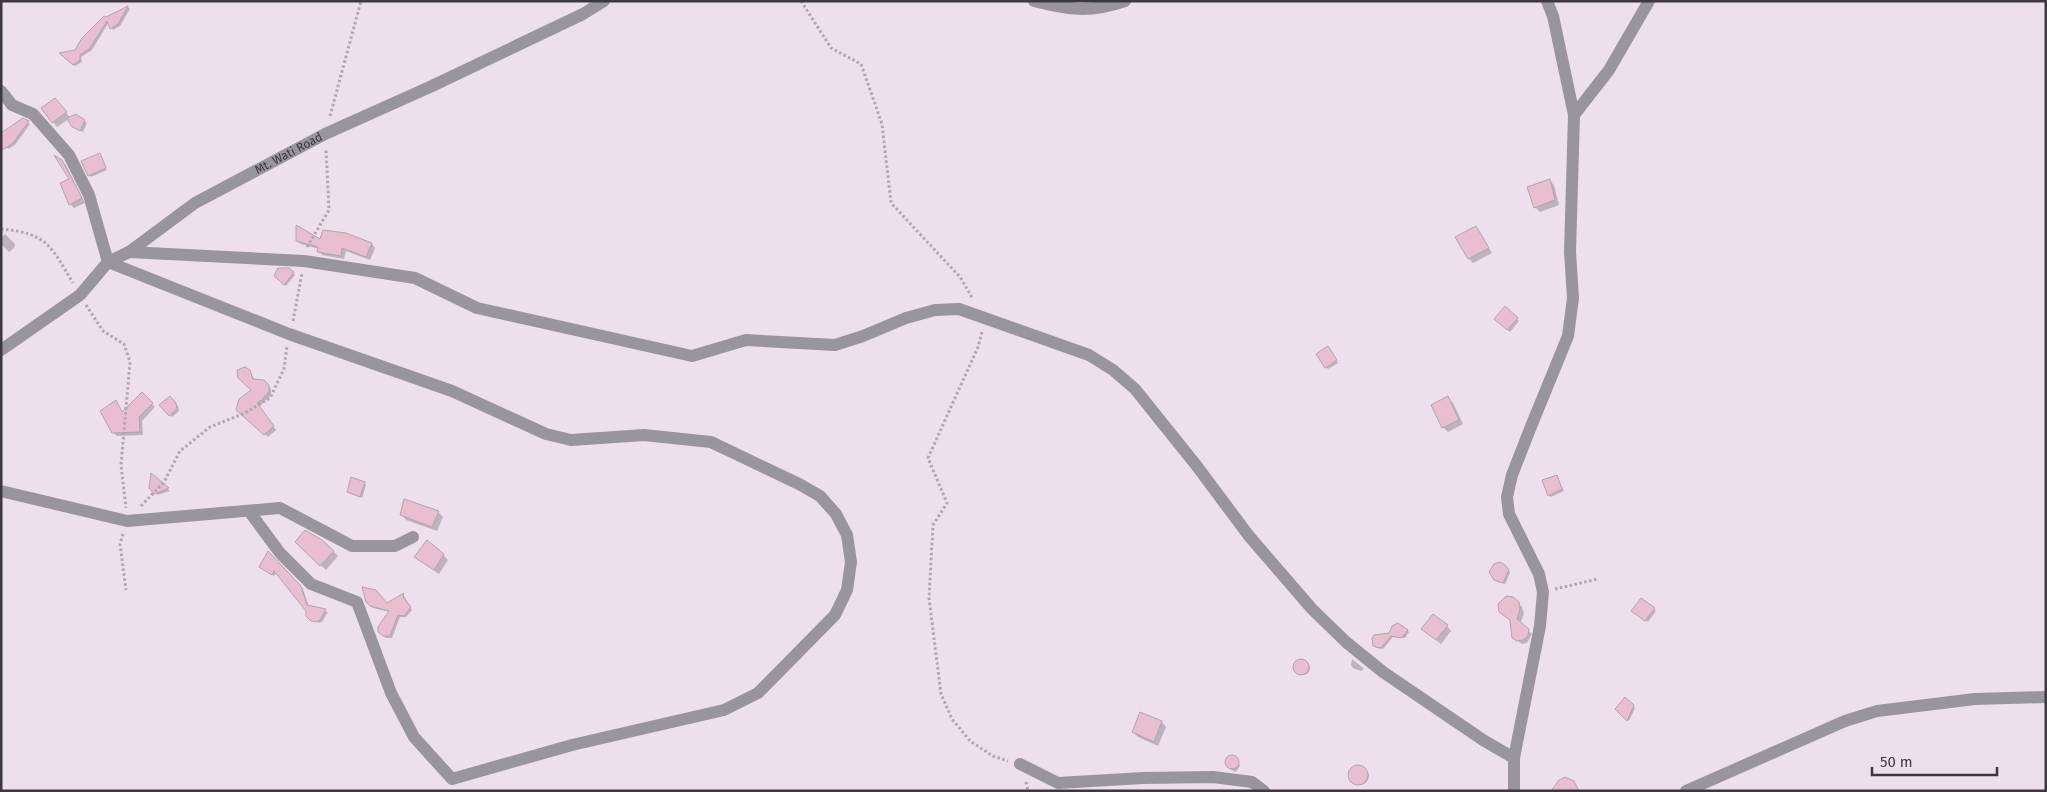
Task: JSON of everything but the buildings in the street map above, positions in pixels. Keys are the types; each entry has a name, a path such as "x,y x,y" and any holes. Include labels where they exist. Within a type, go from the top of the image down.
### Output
{"street":[{"name":"Mt. Wati Road","path":"1,350 80,295 108,262 129,252 194,203 307,143 450,78 583,14 604,1"},
{"path":"1034,1 1066,10 1105,8 1125,1"},
{"path":"1514,791 1514,758 1540,626 1543,592 1539,574 1509,514 1507,497 1512,475 1568,336 1573,298 1570,252 1574,116 1553,16 1547,1"},
{"path":"1574,116 1609,70 1649,1"},
{"path":"1,91 12,105 33,114 69,155 90,195 108,262 289,334 452,391 546,434 571,440 644,435 711,442 820,496 836,514 847,535 850,562 847,590 835,615 758,693 724,710 572,745 452,779 414,738 391,693 357,602 311,584 280,553 249,510"},
{"path":"129,252 304,261 416,278 477,308 692,356 746,340 835,345 863,336 906,318 935,310 959,309 1089,355 1113,370 1135,389 1196,465 1254,543 1312,609 1346,642 1383,672 1483,740 1514,758"},
{"path":"1,491 127,521 280,508 352,546 395,546 413,537"},
{"path":"1686,791 1845,721 1877,712 1975,699 2046,698"},
{"path":"1020,764 1058,783 1143,778 1213,777 1252,782 1264,791"}],"path":[{"path":"801,1 831,48 861,64 882,124 892,203 960,277 985,319 978,347 928,458 947,503 933,525 929,598 941,694 952,719 970,741 993,756 1020,764"},
{"path":"1,229 24,231 51,246 104,331 124,344 130,362 121,465 127,521"},
{"path":"1543,592 1598,579"}]}
